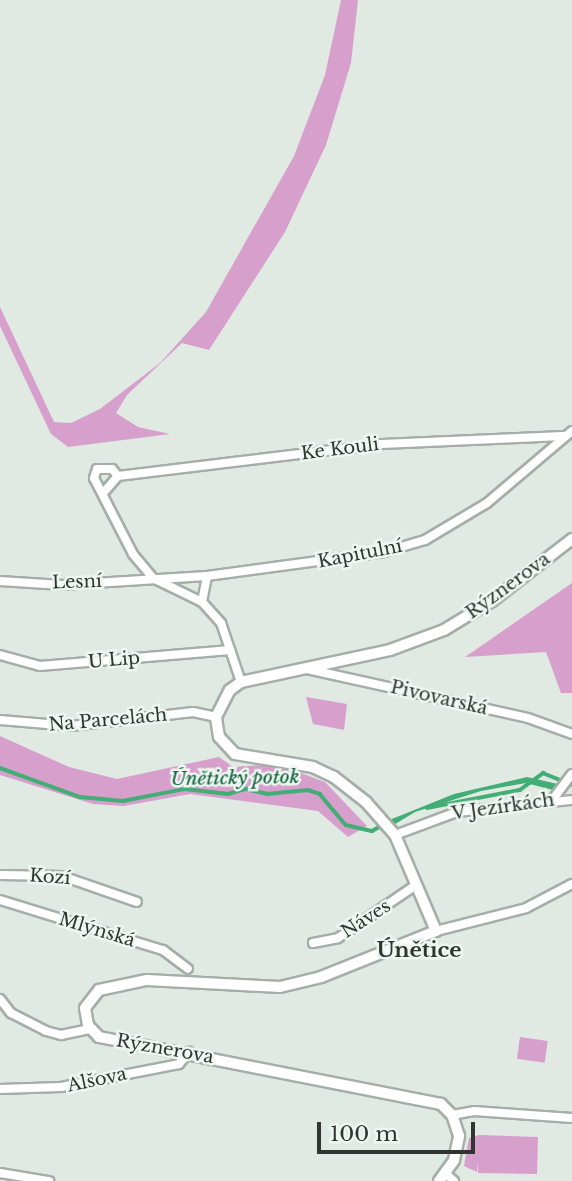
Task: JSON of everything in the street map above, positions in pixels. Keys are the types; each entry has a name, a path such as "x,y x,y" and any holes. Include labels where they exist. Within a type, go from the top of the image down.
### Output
{"street":[{"name":"Kapitulní","path":"153,578 207,576 341,560 425,540 487,503 572,431"},
{"name":"Ke Kouli","path":"104,492 94,478 97,469 112,469 118,476 382,444 563,436"},
{"path":"118,476 104,492 133,554 153,578 202,602 221,622 241,681 230,690 216,717 219,737 235,754 313,767 334,777 382,818 395,835 436,931"},
{"name":"Rýznerova","path":"241,681 390,650 444,631 492,601 572,539"},
{"path":"202,602 207,576"},
{"name":"Lesní","path":"0,581 62,585 153,578"},
{"name":"U Lip","path":"0,655 40,666 230,650"},
{"name":"Pivovarská","path":"304,668 528,718 572,734"},
{"name":"Na Parcelách","path":"0,720 71,726 193,712 216,717"},
{"path":"555,797 569,778"},
{"name":"V Jezírkách","path":"395,835 457,812 555,797 572,800"},
{"name":"Kozí","path":"0,875 62,876 137,902"},
{"path":"0,999 11,1013 61,1035 89,1028 85,1013 88,1000 96,992 117,985 153,979 280,987 321,977 436,931 526,908 572,884"},
{"name":"Náves","path":"313,943 338,938 416,885"},
{"name":"Mlýnská","path":"0,900 163,950 188,969"},
{"name":"Rýznerova","path":"89,1028 99,1037 404,1094 441,1104 452,1115"},
{"name":"Alšova","path":"0,1089 61,1087 180,1064 189,1052"},
{"path":"454,1181 442,1177 459,1136 452,1115 474,1111 572,1118"},
{"path":"0,1173 49,1181"}],"shaded area":[{"path":"341,0 358,0 351,63 326,145 285,232 209,350 182,343 127,395 116,413 138,427 170,434 68,447 51,434 0,326 0,307 54,422 71,423 100,409 160,363 206,312 294,156 325,75"},
{"path":"572,583 572,693 561,693 546,652 465,657"},
{"path":"306,697 347,704 344,730 313,724"},
{"path":"0,736 69,767 117,779 219,757 233,767 277,764 325,782 367,826 348,837 318,811 190,794 124,806 93,804 0,775"},
{"path":"527,777 558,784 553,790 526,783 481,791 415,812 382,832 377,825 454,794"},
{"path":"520,1037 548,1041 545,1063 517,1059"},
{"path":"479,1135 538,1137 537,1174 478,1173 478,1161 477,1172 464,1166 469,1138"}],"waterway":[{"name":"Únětický potok","path":"0,768 80,797 123,801 185,789 228,794 246,789 267,794 308,790 320,794 346,825 372,831 381,826"},
{"name":"Únětický potok","path":"427,808 520,790 543,773 572,785"}],"district":[{"name":"Únětice","path":"419,950"}]}
